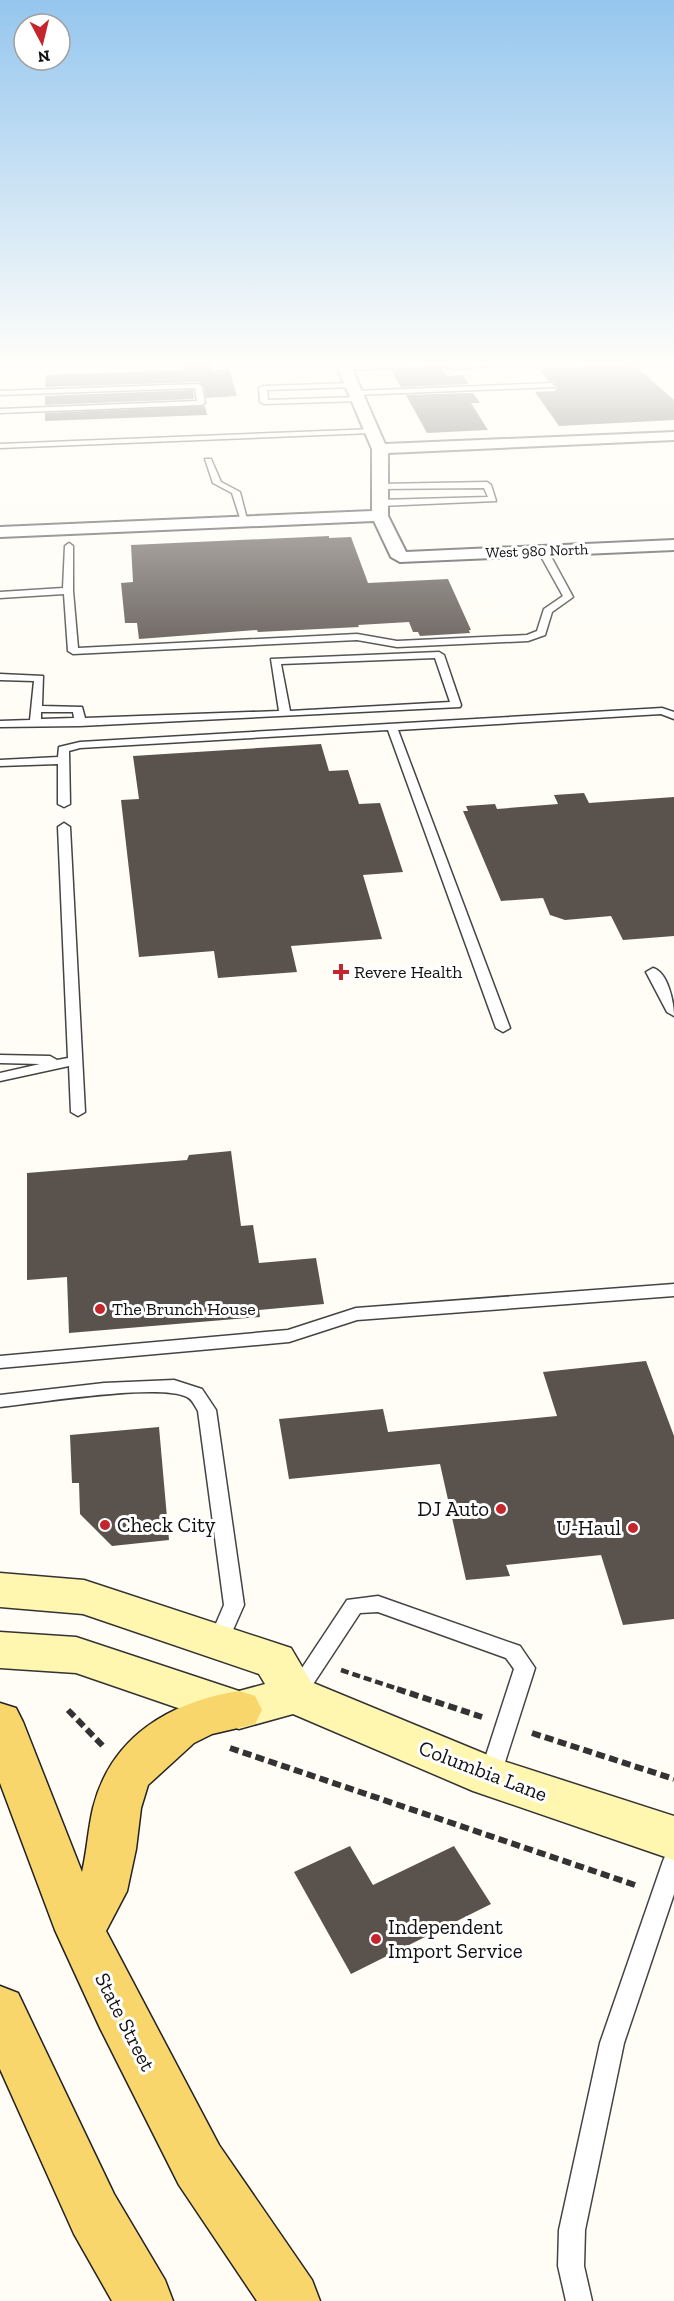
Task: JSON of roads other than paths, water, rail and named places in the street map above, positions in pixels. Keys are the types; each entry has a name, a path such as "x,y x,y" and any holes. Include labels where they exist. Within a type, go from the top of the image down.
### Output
{"main road":[{"path":"0,1590 84,1597 275,1661 295,1695 229,1729"},
{"path":"0,1650 76,1655 229,1729"},
{"name":"Columbia Lane","path":"295,1695 490,1777 674,1838"},
{"path":"80,1930 102,1892 112,1849 117,1808 129,1773 178,1729 204,1716 229,1729"},
{"name":"State Street","path":"0,1722 80,1930 199,2164 291,2301"},
{"path":"0,2012 94,2214 144,2301"}],"street":[{"path":"0,532 245,521 380,509 380,471"},
{"name":"West 980 North","path":"380,509 400,557 674,545"}],"lane":[{"path":"212,471 217,483 236,492 245,521"},
{"path":"380,487 487,485 493,499 380,509"},
{"path":"69,546 68,591 73,651 357,637 397,644 528,638 542,633 547,611 568,597 543,551"},
{"path":"0,595 68,591"},
{"path":"0,724 80,723 285,714 306,713 456,705 439,656 275,661 285,714"},
{"path":"0,677 39,678 35,724"},
{"path":"37,709 78,709 80,723"},
{"path":"64,804 63,749 80,745 663,711 674,716"},
{"path":"392,727 503,1028"},
{"path":"0,763 64,760"},
{"path":"64,827 78,1112"},
{"path":"653,972 674,1012"},
{"path":"0,1059 74,1061"},
{"path":"0,1077 74,1061"},
{"path":"0,1362 290,1336 356,1314 674,1290"},
{"path":"0,1401 104,1389 162,1386 174,1386 196,1393 207,1410 234,1605 218,1642"},
{"path":"295,1695 354,1606 378,1604 513,1652 525,1668 490,1777"},
{"path":"579,2301 571,2279 569,2257 572,2230 612,2043 674,1861"}],"place":[{"name":"Revere Health","path":"341,972"},
{"name":"The Brunch House","path":"100,1309"},
{"name":"DJ Auto","path":"501,1509"},
{"name":"Check City","path":"105,1525"},
{"name":"U-Haul","path":"633,1528"},
{"name":"Independent Import Service","path":"376,1939"}]}
